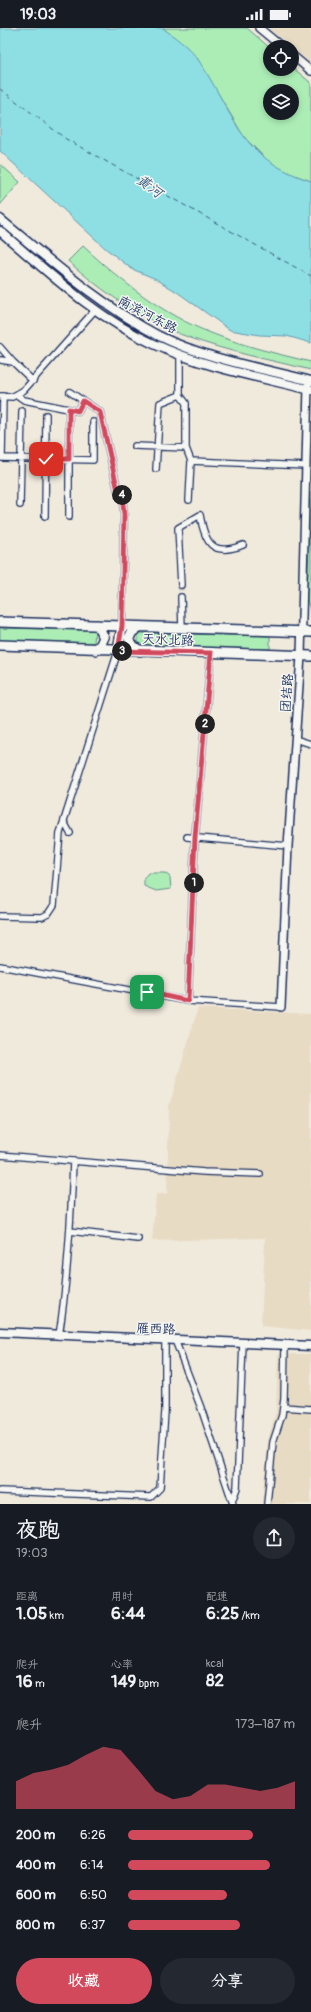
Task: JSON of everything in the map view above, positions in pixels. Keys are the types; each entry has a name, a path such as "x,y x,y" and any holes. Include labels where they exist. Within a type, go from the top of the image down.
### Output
{"main road":[{"name":"南滨河东路","path":"0,218 65,273 111,308 160,336 208,354 310,380"},
{"name":"南滨河东路","path":"0,231 95,310 154,344 205,363 310,390"},
{"name":"天水北路","path":"0,622 306,631"},
{"path":"96,650 104,638 97,625"},
{"path":"118,651 122,626"},
{"path":"139,626 132,632 129,638 131,644 140,651"},
{"name":"天水北路","path":"0,645 118,651 311,656"},
{"name":"雁西路","path":"0,1332 59,1336 311,1346"}],"street":[{"path":"259,28 274,40"},
{"path":"299,61 311,71"},
{"path":"93,422 93,460 2,458 1,396 18,395 33,381 95,310"},
{"path":"0,347 33,381"},
{"path":"180,354 180,395 186,403 186,448 191,461 189,500"},
{"path":"1,360 13,362"},
{"name":"团结路","path":"281,1007 288,846 295,739 301,656 306,631 306,466 310,380"},
{"path":"70,392 100,412 118,491 122,492 124,515 122,626"},
{"path":"18,395 24,400 78,411 83,401"},
{"path":"156,469 160,403 180,395"},
{"path":"69,409 69,517"},
{"path":"20,505 22,411"},
{"path":"45,516 46,415"},
{"path":"135,446 186,448"},
{"path":"191,461 306,466"},
{"path":"181,585 178,528 200,515 204,535 209,543 218,549 227,549 243,545"},
{"path":"181,597 182,628"},
{"path":"0,916 42,917 52,910 55,898 60,833 118,651"},
{"path":"188,1001 195,837 211,653"},
{"path":"295,739 311,744"},
{"path":"64,822 70,833"},
{"path":"187,837 288,846"},
{"path":"0,966 188,1001 281,1007"},
{"path":"0,1155 204,1172 260,1174"},
{"path":"59,1336 66,1292 73,1161"},
{"path":"70,1231 138,1239"},
{"path":"0,1492 151,1497 160,1488 164,1412 165,1340"},
{"path":"175,1340 201,1408 232,1503"},
{"path":"232,1503 237,1488 243,1343"},
{"path":"267,1504 273,1442 283,1407 285,1345"},
{"path":"283,1407 311,1409"}],"shaded area":[{"path":"267,28 311,28 311,64 299,53 299,40 283,40"},
{"path":"198,1008 311,1014 311,1331 261,1326 265,1238 152,1241 156,1194 167,1194 169,1106"},
{"path":"278,1354 311,1354 311,1504 262,1504 268,1440 276,1412"}],"green space":[{"path":"163,28 247,28 263,42 263,76 299,76 299,73 311,83 311,181 291,174 270,163 244,137 197,58"},
{"path":"0,164 20,182 0,205"},
{"path":"83,246 112,272 143,296 176,317 193,326 235,342 311,362 311,370 218,347 172,331 156,323 109,294 68,261"},
{"path":"311,492 311,612 307,600"},
{"path":"0,628 95,630 94,643 0,641"},
{"path":"138,633 270,636 270,649 138,646"},
{"path":"148,873 165,873 170,877 171,889 156,891 144,886 144,878"}],"water":[{"name":"黄河","path":"0,28 163,28 181,42 197,58 241,132 253,147 267,160 286,171 311,181 311,343 287,336 259,335 230,330 177,292 156,279 132,269 105,248 0,151"}],"ferry route":[{"path":"0,89 66,139 311,276"}],"tunnel":[{"path":"181,585 181,597"}],"route":[{"path":"46,459 69,459 69,409 78,411 83,401 100,412 118,491 122,492 124,515 122,626 118,651 211,653 195,837 188,1001 147,992"}]}
